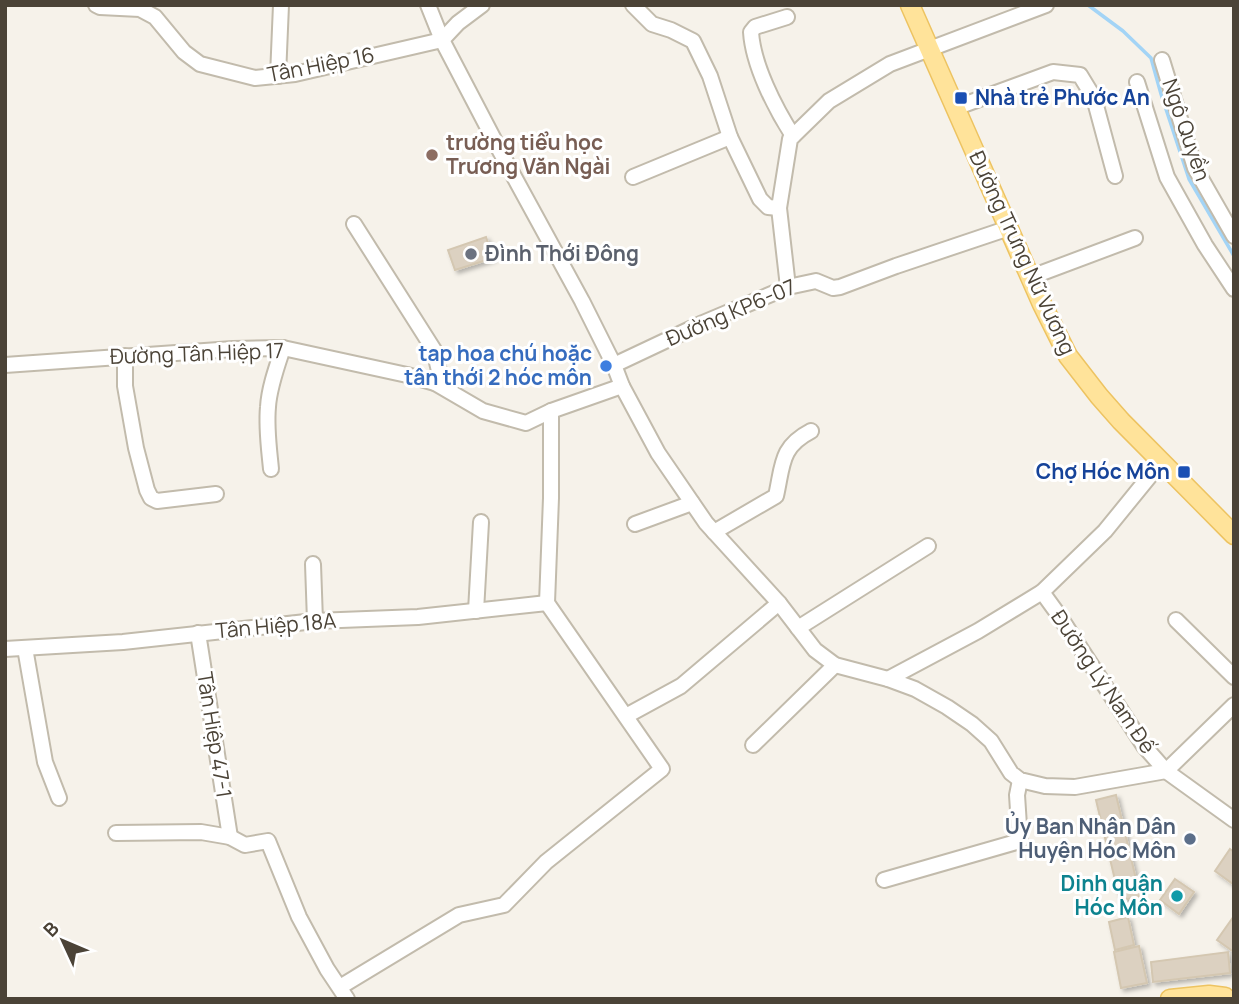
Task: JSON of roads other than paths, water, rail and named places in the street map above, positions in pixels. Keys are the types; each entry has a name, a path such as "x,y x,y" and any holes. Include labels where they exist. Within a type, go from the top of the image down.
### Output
{"main road":[{"name":"Đường Trưng Nữ Vương","path":"910,5 1068,356 1121,421 1234,535"},
{"path":"1170,999 1228,995"}],"street":[{"name":"Tân Hiệp 16","path":"96,5 140,7 155,17 184,52 200,64 256,78 295,74 442,40"},
{"path":"278,76 281,5"},
{"path":"428,5 442,40 582,301 622,386 659,453 714,532 779,603 815,650 835,665 888,678 915,689 972,724 991,741 1012,773 1020,780 1045,786 1075,787 1166,771 1234,705"},
{"path":"442,40 457,23 482,5"},
{"path":"633,5 652,24 693,41 710,76 730,137 760,200 768,207 779,208"},
{"path":"788,287 779,208 790,139 829,101 890,64 1046,5"},
{"path":"787,17 755,27 751,32 752,48 758,66 778,111 793,136"},
{"name":"Ngô Quyền","path":"1163,60 1195,168 1234,236"},
{"path":"955,108 1053,72 1080,75 1094,98 1115,176"},
{"name":"Ngô Quyền","path":"1138,82 1167,177 1205,246 1234,289"},
{"path":"633,177 730,137"},
{"path":"354,224 434,350 440,375 435,383"},
{"name":"Đường KP6-07","path":"614,365 788,287 816,281 833,288 840,287 1009,228"},
{"path":"1031,277 1135,238"},
{"path":"271,469 267,408 283,348"},
{"name":"Đường Tân Hiệp 17","path":"5,365 283,348 435,383 483,411 526,423 551,411 622,386"},
{"path":"125,356 125,386 136,448 151,498 157,501 216,494"},
{"path":"116,833 201,832 230,837 245,845 268,841 299,917 327,969 344,993 459,915 504,905 546,862 662,769 547,603 551,411"},
{"path":"714,532 776,496 786,451 797,438 811,431"},
{"path":"888,678 978,631 1042,592 1105,531 1161,460"},
{"path":"635,524 692,503"},
{"path":"476,611 481,522"},
{"path":"798,628 928,546"},
{"path":"313,564 314,621"},
{"name":"Đường Lý Nam Đế","path":"1042,592 1144,746 1166,771 1234,820"},
{"name":"Tân Hiệp 18A","path":"5,649 123,642 314,621 418,617 547,603"},
{"path":"626,716 681,686 779,603"},
{"path":"1176,620 1234,677"},
{"name":"Tân Hiệp 47-1","path":"198,633 230,837"},
{"path":"25,648 45,762 59,799"},
{"path":"753,745 835,665"},
{"path":"884,880 1020,841 1017,795 1020,780"}],"waterway":[{"path":"1088,5 1123,31 1151,58 1189,179 1234,256"}],"place":[{"name":"Nhà trẻ Phước An","path":"961,98"},
{"name":"trường tiểu học Trương Văn Ngài","path":"432,155"},
{"name":"Đình Thới Đông","path":"471,254"},
{"name":"tap hoa chú hoặc tân thới 2 hóc môn","path":"606,366"},
{"name":"Chợ Hóc Môn","path":"1184,472"},
{"name":"Ủy Ban Nhân Dân Huyện Hóc Môn","path":"1190,839"},
{"name":"Dinh quận Hóc Môn","path":"1177,896"}]}
